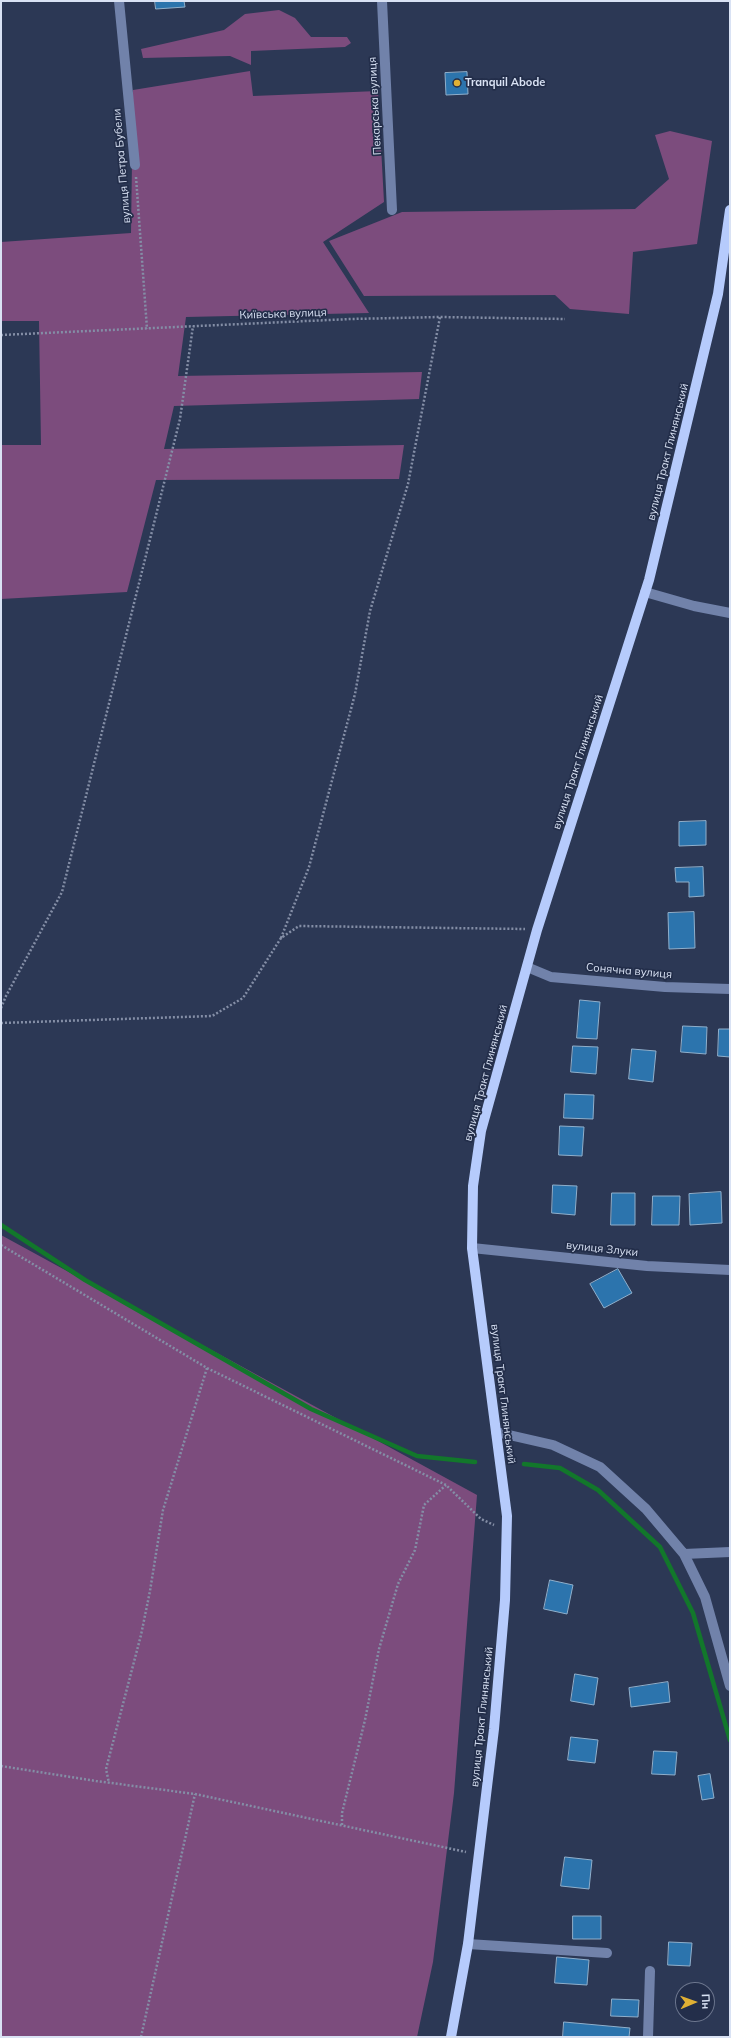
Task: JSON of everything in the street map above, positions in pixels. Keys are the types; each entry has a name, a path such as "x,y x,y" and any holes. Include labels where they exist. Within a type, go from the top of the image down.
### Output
{"main road":[{"name":"вулиця Тракт Глинянський","path":"451,2037 468,1944 494,1729 506,1600 507,1516 472,1248 473,1186 481,1131 537,930 649,580 718,294 730,210"}],"street":[{"name":"вулиця Петра Бубели","path":"119,1 135,165"},
{"name":"Пекарська вулиця","path":"382,1 392,210"},
{"path":"645,592 694,606 730,613"},
{"name":"Сонячна вулиця","path":"527,968 551,977 665,987 730,989"},
{"name":"вулиця Злуки","path":"472,1248 647,1266 730,1270"},
{"path":"496,1432 554,1445 600,1468 646,1509 684,1554 705,1597 730,1686"},
{"path":"684,1554 730,1552"},
{"path":"468,1944 607,1953"},
{"path":"648,2037 650,1971"}],"path":[{"name":"вулиця Петра Бубели","path":"135,165 147,329"},
{"name":"Київська вулиця","path":"1,335 440,317 565,318"},
{"path":"1,1023 212,1016 243,998 281,938 309,867 355,694 370,612 408,484 440,317"},
{"path":"1,1008 62,892 180,419 193,326"},
{"path":"281,938 299,926 508,928 537,930"},
{"path":"1,1245 207,1368 446,1485 481,1519 506,1531"},
{"path":"109,1783 106,1769 141,1635 150,1591 163,1510 207,1368"},
{"path":"342,1825 342,1813 365,1720 379,1649 398,1584 415,1550 424,1505 446,1485"},
{"path":"1,1766 109,1783 195,1794 478,1854"},
{"path":"141,2037 195,1794"}],"shaded area":[{"path":"279,10 295,18 311,37 347,37 351,43 345,47 251,51 251,65 230,56 143,58 141,49 224,30 245,14"},
{"path":"250,71 253,96 378,91 384,202 323,242 369,313 186,317 178,376 422,372 419,399 174,406 164,449 404,445 399,479 156,480 127,592 1,599 1,445 41,445 39,321 1,321 1,242 131,233 133,90"},
{"path":"670,131 712,141 697,244 633,252 629,314 570,309 555,295 364,296 329,241 402,212 635,209 669,179 655,135"},
{"path":"1,1235 477,1495 454,1793 433,1962 417,2037 1,2037"}],"building":[{"path":"155,1 184,1 185,7 156,9"},
{"name":"Tranquil Abode","path":"467,72 468,94 446,95 445,73"},
{"path":"706,821 706,845 679,846 679,822"},
{"path":"703,867 704,896 689,897 689,882 676,882 675,868"},
{"path":"694,912 695,948 669,949 668,913"},
{"path":"580,1000 600,1002 597,1039 577,1038"},
{"path":"683,1026 707,1027 706,1054 681,1052"},
{"path":"719,1029 730,1029 730,1057 718,1056"},
{"path":"573,1046 598,1047 596,1074 571,1072"},
{"path":"632,1049 656,1051 653,1082 629,1079"},
{"path":"565,1094 594,1095 593,1119 564,1118"},
{"path":"560,1126 584,1127 582,1156 559,1155"},
{"path":"553,1185 577,1186 575,1215 552,1213"},
{"path":"721,1192 722,1223 690,1225 689,1194"},
{"path":"612,1193 635,1193 635,1225 611,1225"},
{"path":"653,1196 680,1196 679,1225 652,1225"},
{"path":"618,1269 632,1293 604,1308 590,1284"},
{"path":"550,1580 573,1585 567,1614 544,1609"},
{"path":"575,1674 598,1678 594,1705 571,1701"},
{"path":"668,1682 670,1702 631,1707 629,1688"},
{"path":"571,1737 598,1740 595,1763 568,1760"},
{"path":"654,1751 677,1752 675,1775 652,1774"},
{"path":"710,1774 714,1798 702,1800 698,1776"},
{"path":"565,1857 592,1860 589,1889 561,1886"},
{"path":"573,1916 601,1916 601,1939 573,1939"},
{"path":"669,1942 692,1943 690,1966 668,1965"},
{"path":"557,1957 589,1960 587,1985 555,1983"},
{"path":"612,1999 639,2000 638,2017 611,2016"},
{"path":"564,2022 630,2028 629,2037 563,2037"}],"waterway":[{"path":"1,1225 85,1280 311,1409 417,1456 475,1462"},
{"path":"524,1464 560,1468 598,1490 660,1547 693,1613 730,1740"}],"place":[{"name":"Tranquil Abode","path":"457,83"}]}
